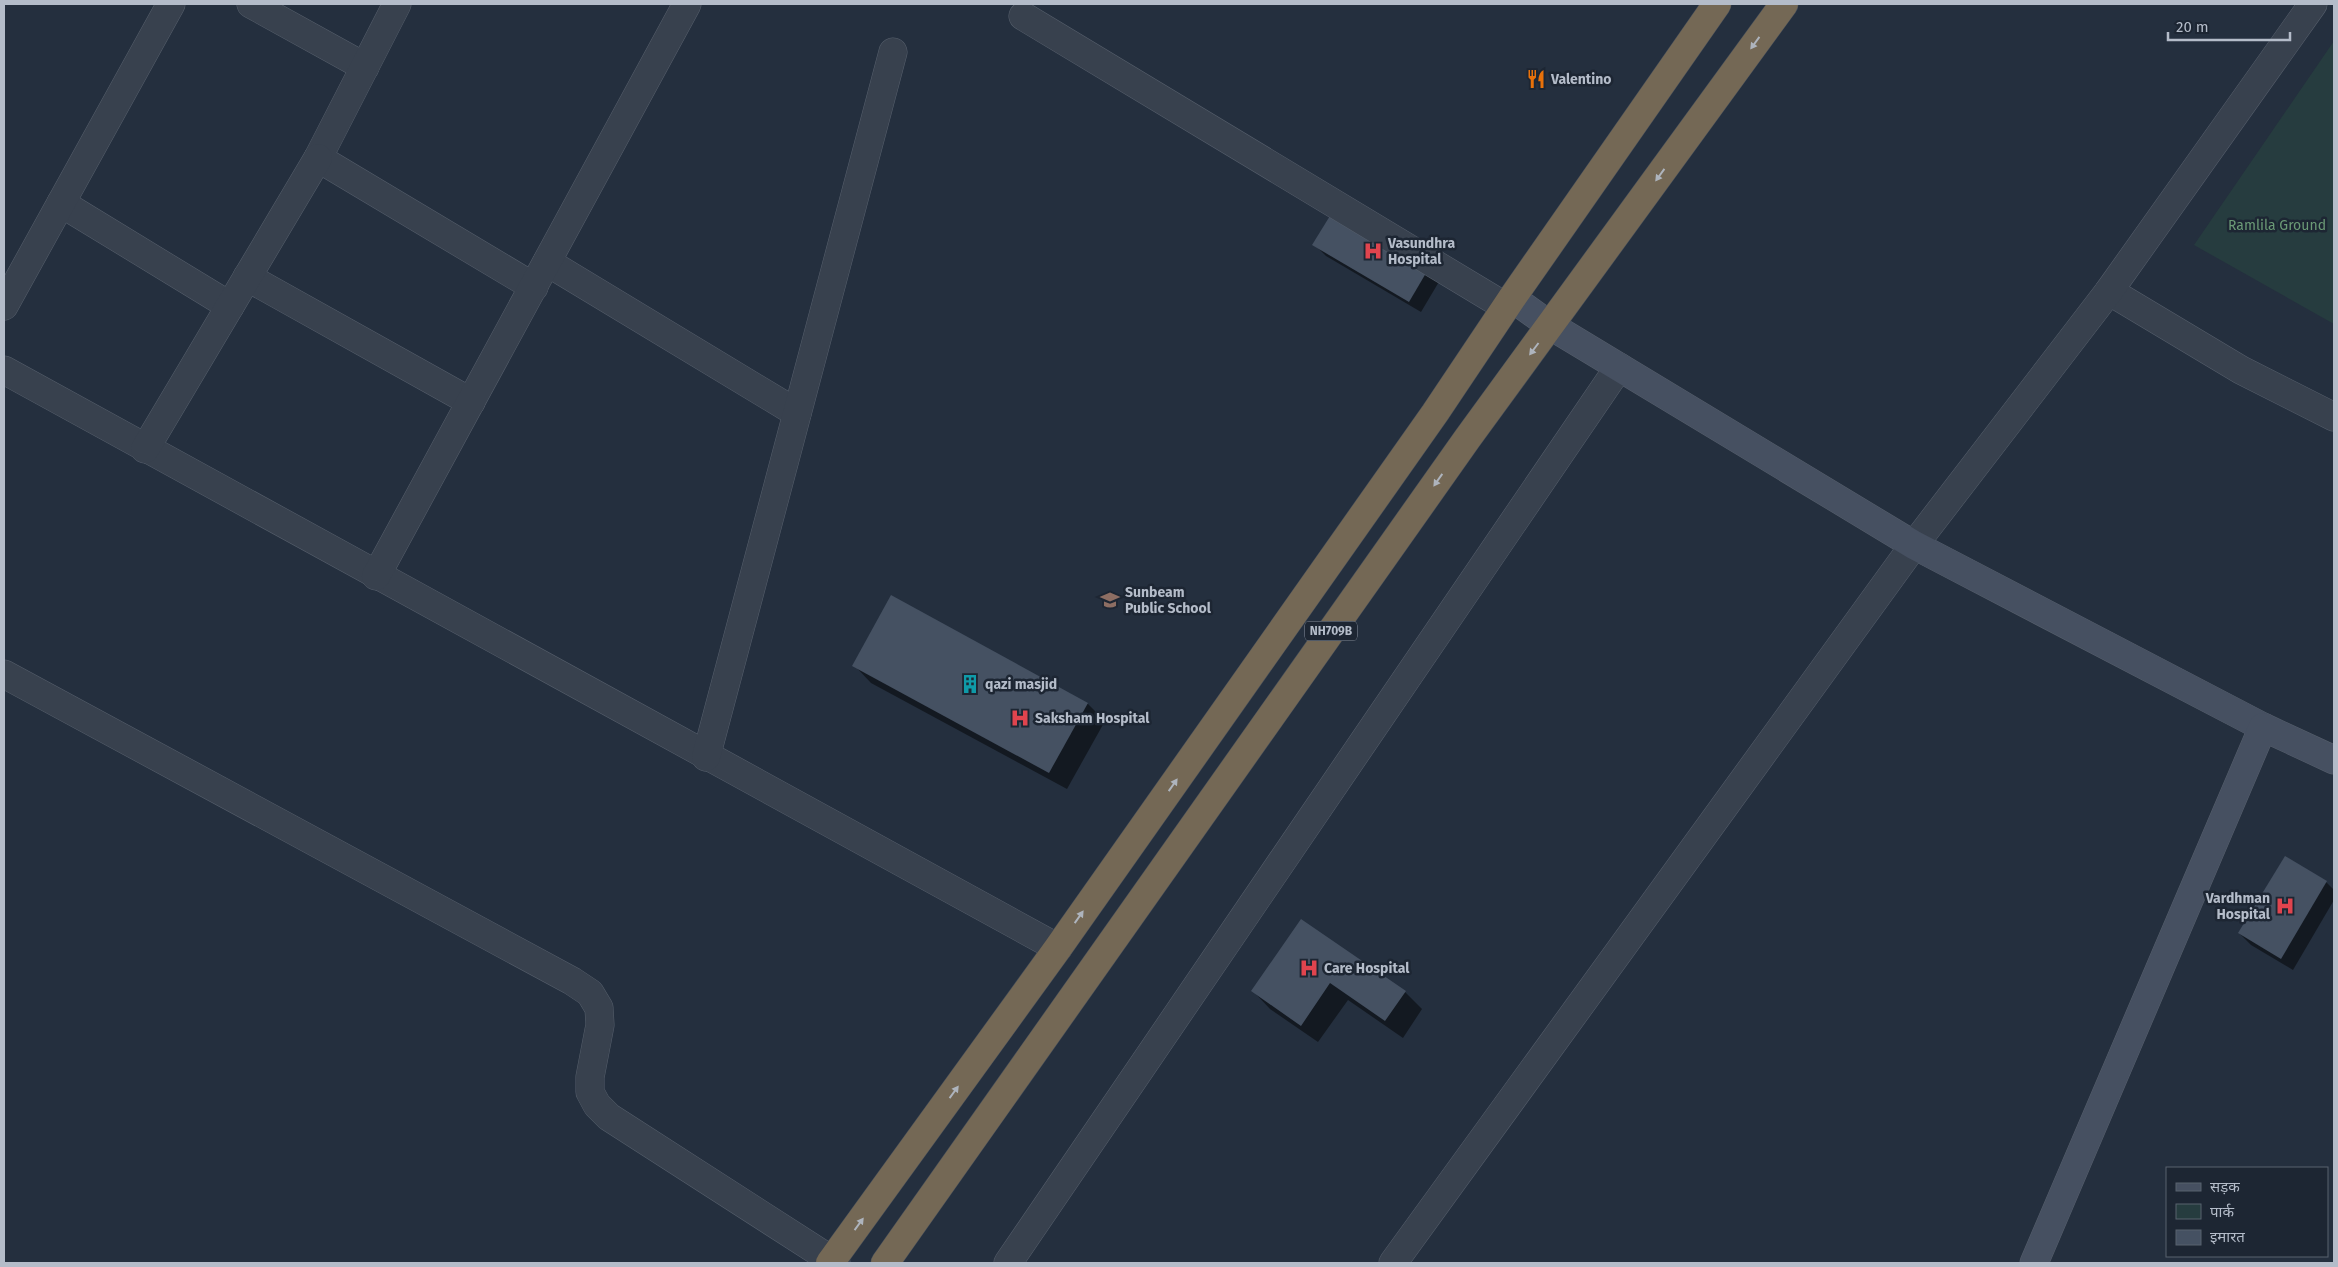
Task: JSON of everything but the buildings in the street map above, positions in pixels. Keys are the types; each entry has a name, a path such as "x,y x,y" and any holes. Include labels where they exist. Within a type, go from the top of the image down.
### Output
{"highway":[{"name":"NH709B","path":"833,1262 1058,948 1435,413 1509,302 1717,4"},
{"name":"NH709B","path":"885,1263 1467,439 1784,4"}],"street":[{"path":"4,306 172,4"},
{"path":"251,4 365,67"},
{"path":"144,449 318,158 397,4"},
{"path":"376,576 687,4"},
{"path":"1392,1263 1914,545 2110,291 2313,4"},
{"path":"1023,16 1551,326 1914,545 2263,727 2334,760"},
{"path":"706,756 893,52"},
{"path":"318,158 534,287"},
{"path":"61,203 230,306"},
{"path":"547,262 797,413"},
{"path":"247,277 471,402"},
{"path":"2110,291 2241,370 2334,417"},
{"path":"1008,1263 1619,367"},
{"path":"4,370 144,449 1058,948"},
{"path":"4,674 572,981 590,993 599,1008 600,1025 590,1077 590,1092 597,1105 609,1117 833,1262"},
{"path":"2034,1263 2263,727"}],"green space":[{"name":"Ramlila Ground","path":"2334,41 2334,324 2194,245"}],"place":[{"name":"Valentino","path":"1536,79"},
{"name":"Vasundhra Hospital","path":"1373,251"},
{"name":"Sunbeam Public School","path":"1110,600"},
{"name":"qazi masjid","path":"970,684"},
{"name":"Saksham Hospital","path":"1020,718"},
{"name":"Vardhman Hospital","path":"2285,906"},
{"name":"Care Hospital","path":"1309,968"}]}
